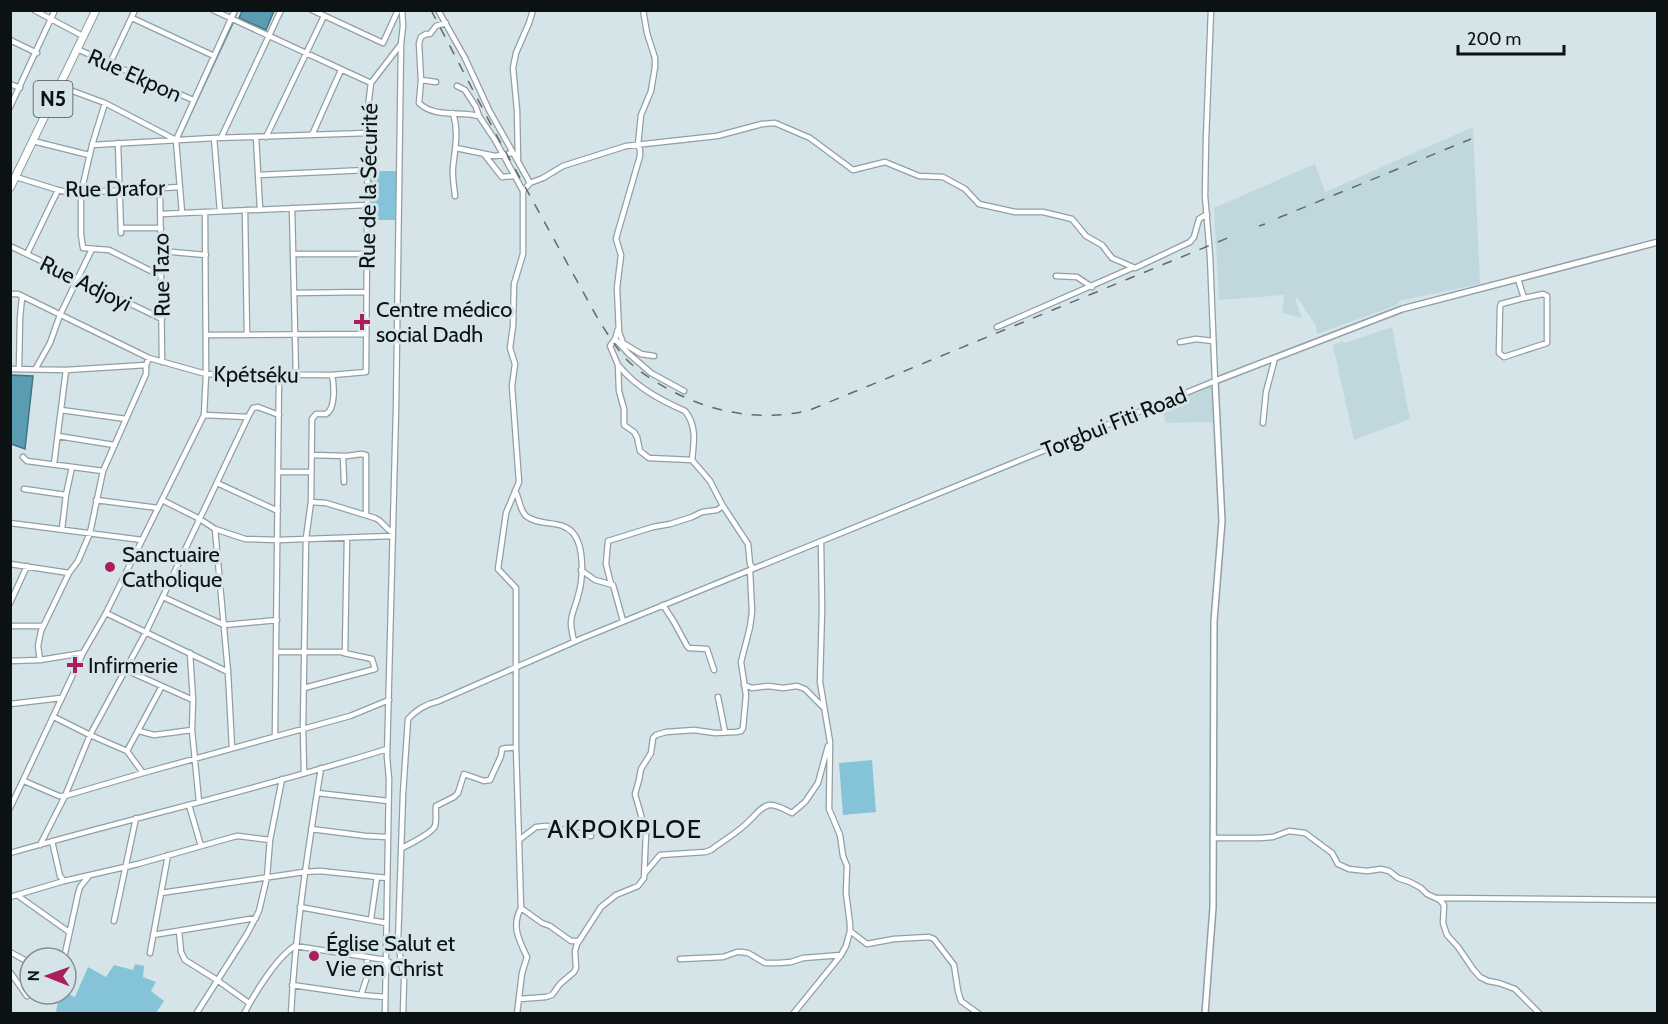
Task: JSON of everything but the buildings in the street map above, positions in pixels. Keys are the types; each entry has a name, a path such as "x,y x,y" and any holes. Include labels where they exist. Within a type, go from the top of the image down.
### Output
{"highway":[{"name":"N5","path":"10,188 94,10"},
{"name":"N5","path":"13,178 77,49 81,35"}],"street":[{"path":"34,10 81,35"},
{"path":"10,107 55,10"},
{"path":"110,63 135,10"},
{"path":"213,10 370,83"},
{"path":"182,213 176,140 236,10"},
{"path":"221,138 281,10"},
{"path":"312,10 382,43 400,10"},
{"path":"385,1014 387,748 403,26 400,10"},
{"path":"518,162 513,68 516,53 530,23 532,10"},
{"path":"643,10 655,58 655,68 651,91 641,115 638,146 640,156 616,239 621,255 617,288 619,327 623,344 641,354 654,356"},
{"path":"1205,1014 1213,907 1214,621 1222,521 1207,214 1206,139 1211,10"},
{"path":"440,12 489,110 530,183"},
{"path":"266,137 324,16"},
{"path":"132,18 214,56"},
{"path":"446,23 438,24 430,34 422,37 419,43 421,80 419,103 421,106 440,113 479,116"},
{"path":"10,40 37,52"},
{"name":"Rue de la Sécurité","path":"366,372 370,83 401,44"},
{"name":"Rue Ekpon","path":"77,49 193,100"},
{"path":"312,135 341,70"},
{"path":"421,80 436,82"},
{"path":"10,84 20,88"},
{"path":"59,86 105,103 176,140"},
{"path":"457,86 465,90 470,97 523,191 523,254 514,284 510,348 515,364 512,386 519,482 506,513 498,569 516,588 516,747 521,908 516,917 517,936 527,957 522,973 517,1014"},
{"path":"105,103 89,156 81,193 82,248 109,250 162,276"},
{"path":"453,113 457,129 453,170 454,196"},
{"path":"523,191 530,183 563,166 626,146 717,136 762,124 776,123 810,138 853,170 885,162 919,176 943,177 966,189 979,204 1016,212 1043,212 1072,219 1086,236 1102,245 1112,258 1134,268"},
{"path":"92,145 214,138 368,134"},
{"path":"256,137 260,210"},
{"path":"214,138 220,211"},
{"path":"33,141 89,156"},
{"path":"118,143 121,231 161,228"},
{"path":"456,148 484,154 513,153"},
{"path":"484,154 502,177 514,176"},
{"path":"258,175 367,170"},
{"name":"Rue Drafor","path":"13,178 57,190 81,193 180,187"},
{"name":"Rue Tazo","path":"160,188 162,362"},
{"path":"27,254 57,190"},
{"path":"161,214 367,205"},
{"path":"292,208 296,376"},
{"path":"245,210 247,335"},
{"path":"10,808 83,653 106,614 204,415 205,212"},
{"path":"997,327 1150,262 1190,242 1194,237 1199,219 1207,214"},
{"name":"Torgbui Fiti Road","path":"403,1014 404,979 398,943 408,719 427,704 439,701 623,621 1215,381 1402,309 1658,242"},
{"name":"Rue Adjoyi","path":"10,246 162,320"},
{"path":"36,368 50,343 60,315 92,249"},
{"path":"161,251 206,255"},
{"path":"293,254 367,254"},
{"path":"1056,276 1077,278 1092,287"},
{"path":"1518,279 1524,298"},
{"path":"294,293 366,292"},
{"name":"Kpétséku","path":"10,294 18,294 149,358 206,374 296,376 366,372"},
{"path":"1543,294 1547,296 1547,343 1504,357 1500,353 1501,304 1524,298 1543,294"},
{"path":"19,369 22,297"},
{"path":"519,999 552,995 560,984 574,972 578,941 601,907 616,895 639,886 644,878 646,832 635,794 641,769 651,753 653,738 666,732 694,730 715,733 741,731 743,728 746,695 741,662 752,612 748,544 710,481 692,460 694,430 685,411 649,392 630,378 618,364 610,346 619,327"},
{"path":"206,335 366,334"},
{"path":"615,339 651,373 684,391"},
{"path":"1180,342 1196,339 1213,341"},
{"path":"40,660 38,646 43,626 69,573 78,561 90,533 103,471 146,374 149,358"},
{"path":"1263,423 1266,392 1275,358"},
{"path":"618,364 624,424 637,437 640,451 649,458 692,460"},
{"path":"10,369 147,365"},
{"path":"54,464 66,369"},
{"path":"304,773 306,538 311,502 312,419 316,414 329,412 334,395 333,375"},
{"path":"275,736 279,376"},
{"path":"40,845 66,796 90,735 146,632 253,408 258,407 279,415"},
{"path":"61,410 126,419"},
{"path":"204,415 248,417"},
{"path":"58,436 114,445"},
{"path":"312,455 363,454 367,456 366,515"},
{"path":"343,456 344,482"},
{"path":"23,457 27,460 103,471"},
{"path":"62,529 72,467"},
{"path":"278,472 311,472"},
{"path":"217,483 278,511"},
{"path":"24,489 66,495"},
{"path":"515,491 524,514 543,524 561,526 570,530 575,536 580,551 582,584 571,622 574,642"},
{"path":"96,500 158,508"},
{"path":"162,500 215,529 245,539 347,538 392,534"},
{"path":"311,502 326,503 379,519 392,534"},
{"path":"623,621 606,564 608,541 670,524 702,512 717,510 723,506"},
{"path":"10,523 142,540"},
{"path":"215,529 228,672 232,748"},
{"path":"344,653 347,538"},
{"path":"793,1014 840,955 846,946 850,931 846,893 847,866 840,835 829,809 830,742 820,686 821,541"},
{"path":"10,564 69,573"},
{"path":"10,603 27,566"},
{"path":"581,570 595,580 611,584"},
{"path":"163,597 224,625 277,620"},
{"path":"663,606 687,646 706,649 714,670"},
{"path":"106,614 228,672"},
{"path":"10,626 43,626"},
{"path":"276,652 344,653 372,659 375,669 304,688"},
{"path":"10,661 40,660 83,653"},
{"path":"190,653 192,730 199,802"},
{"path":"126,670 193,700"},
{"path":"744,685 783,688 797,686 806,690 824,709"},
{"path":"127,751 162,686"},
{"path":"806,690 820,686"},
{"path":"746,695 752,687"},
{"path":"718,697 726,732"},
{"path":"10,704 61,698"},
{"path":"24,781 59,796 66,796 194,758 350,716 388,700"},
{"path":"54,717 127,751 143,773"},
{"path":"139,731 154,735 192,730"},
{"path":"645,873 660,855 711,850 749,822 766,806 777,806 792,813 795,812 818,783 830,742"},
{"path":"402,848 423,835 431,833 436,819 436,806 458,793 464,774 484,781 490,780 502,749 516,747"},
{"path":"10,853 304,773 387,748"},
{"path":"291,1014 295,946 304,872 321,768"},
{"path":"196,1014 256,918 267,878 270,840 282,779"},
{"path":"10,795 18,792"},
{"path":"317,793 388,801"},
{"path":"189,805 201,846"},
{"path":"114,921 135,818"},
{"path":"519,840 536,827 546,826 591,836"},
{"path":"311,829 387,837"},
{"path":"1214,837 1261,838 1273,837 1289,831 1305,833 1332,853 1338,864 1349,869 1389,871 1437,898 1658,900"},
{"path":"10,897 238,836 270,840"},
{"path":"52,841 60,876 64,881"},
{"path":"129,854 138,864"},
{"path":"150,953 168,855"},
{"path":"161,893 304,872 320,871 387,878"},
{"path":"66,946 80,887 88,877"},
{"path":"371,919 377,877"},
{"path":"17,895 69,932"},
{"path":"1437,898 1444,905 1443,924 1447,935 1458,946 1480,977 1515,988 1540,1014"},
{"path":"300,907 386,923"},
{"path":"521,908 571,941 578,941"},
{"path":"153,935 256,918"},
{"path":"179,931 181,952 185,960 249,1002"},
{"path":"850,931 867,944 894,939 934,939 954,965 961,1001 979,1014"},
{"path":"244,1014 249,1002 282,956 295,946 386,960 392,964 401,963"},
{"path":"681,959 723,957 741,952 748,953 765,963 779,963 803,958 840,955"},
{"path":"361,995 367,977 367,957"},
{"path":"292,985 385,997"}],"shaded area":[{"path":"242,10 274,11 266,30 239,18"},
{"path":"1473,127 1480,284 1399,301 1398,304 1389,308 1317,334 1316,326 1298,298 1295,300 1302,318 1282,313 1284,295 1219,300 1214,208 1315,164 1325,192"},
{"path":"368,171 396,171 396,220 368,220"},
{"path":"1392,327 1410,419 1354,440 1333,345"},
{"path":"11,375 33,376 25,449 11,444"},
{"path":"1211,386 1213,422 1166,423 1161,405"},
{"path":"872,760 876,812 843,815 839,763"},
{"path":"135,964 144,966 143,977 156,982 151,991 164,1001 156,1013 56,1013 57,1006 78,1006 78,990 88,967 106,977 114,965 133,970"}],"waterway":[{"path":"235,17 238,10"},
{"path":"181,135 233,23"}],"railway":[{"path":"431,10 497,136 598,319 615,345 632,364 657,383 685,397 719,409 755,415 792,414 810,410 1230,237"},
{"path":"1278,218 1471,139"},
{"path":"1259,226 1265,224"}],"place":[{"name":"Centre médico social Dadh","path":"362,322"},
{"name":"Sanctuaire Catholique","path":"110,567"},
{"name":"Infirmerie","path":"75,665"},
{"name":"Église Salut et Vie en Christ","path":"314,956"}],"district":[{"name":"AKPOKPLOE","path":"625,829"}]}
